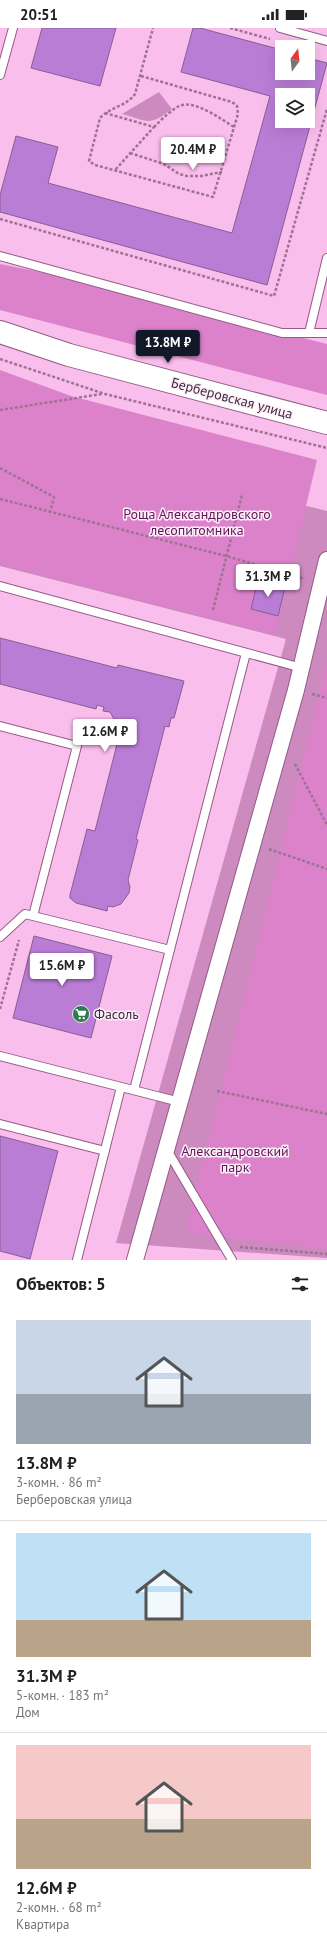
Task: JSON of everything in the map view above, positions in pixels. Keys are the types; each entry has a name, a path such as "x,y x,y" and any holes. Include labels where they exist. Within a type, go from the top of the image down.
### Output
{"street":[{"name":"Берберовская улица","path":"0,332 68,355 327,423"},
{"path":"135,1260 302,668 327,560"}],"lane":[{"path":"0,76 13,28"},
{"path":"280,28 327,41"},
{"path":"0,256 282,333 327,332"},
{"path":"309,333 327,258"},
{"path":"0,586 302,668"},
{"path":"134,1090 246,653"},
{"path":"0,726 77,746 29,915 0,937"},
{"path":"29,915 170,950"},
{"path":"0,1056 180,1102"},
{"path":"77,1260 121,1087"},
{"path":"0,1124 105,1151"},
{"path":"167,1149 232,1260"}],"path":[{"path":"141,76 232,102 237,106 238,114 222,172 213,197 94,165 89,161 98,121 104,113 132,99 141,76 153,28"},
{"path":"230,28 272,39"},
{"path":"115,170 154,126 179,106 194,106 212,113 234,127"},
{"path":"0,219 274,296 327,109"},
{"path":"104,113 154,126"},
{"path":"130,153 164,164 179,174 187,176 201,176 222,172"},
{"path":"0,359 104,394 327,448"},
{"path":"0,410 104,394"},
{"path":"0,468 54,497 50,513"},
{"path":"213,610 242,495"},
{"path":"0,499 50,513 226,556 322,584"},
{"path":"282,740 327,825"},
{"path":"253,843 327,869"},
{"path":"0,1009 29,915"},
{"path":"217,1091 327,1114"},
{"path":"240,1247 327,1254"}],"green space":[{"path":"159,92 172,109 164,115 148,121 122,114"},
{"path":"0,264 60,276 327,344 327,395 0,310"},
{"name":"Роща Александровского лесопитомника","path":"0,370 71,396 317,460 275,635 0,564"},
{"name":"Александровский парк","path":"0,429 327,511 327,1258 116,1243 286,639 0,566"},
{"path":"327,661 327,1249 185,1233"}],"building":[{"path":"42,28 116,28 100,86 31,68"},
{"path":"193,28 200,28 275,48 275,80 315,80 315,60 327,63 315,107 315,88 275,88 275,128 309,128 267,285 0,212 0,195 16,136 58,147 48,183 232,233 270,96 181,72"},
{"path":"258,580 285,587 278,616 251,609"},
{"path":"0,638 117,668 118,665 184,681 174,718 171,718 169,727 165,726 136,839 138,840 128,880 130,887 129,893 121,904 113,907 108,906 107,911 76,903 70,898 70,895 87,829 95,831 117,744 118,737 116,723 110,712 103,711 104,707 97,705 96,709 0,684"},
{"path":"34,936 112,956 91,1038 13,1018"},
{"path":"0,1136 58,1151 30,1259 0,1251"}],"place":[{"name":"Фасоль","path":"81,1014"}]}
